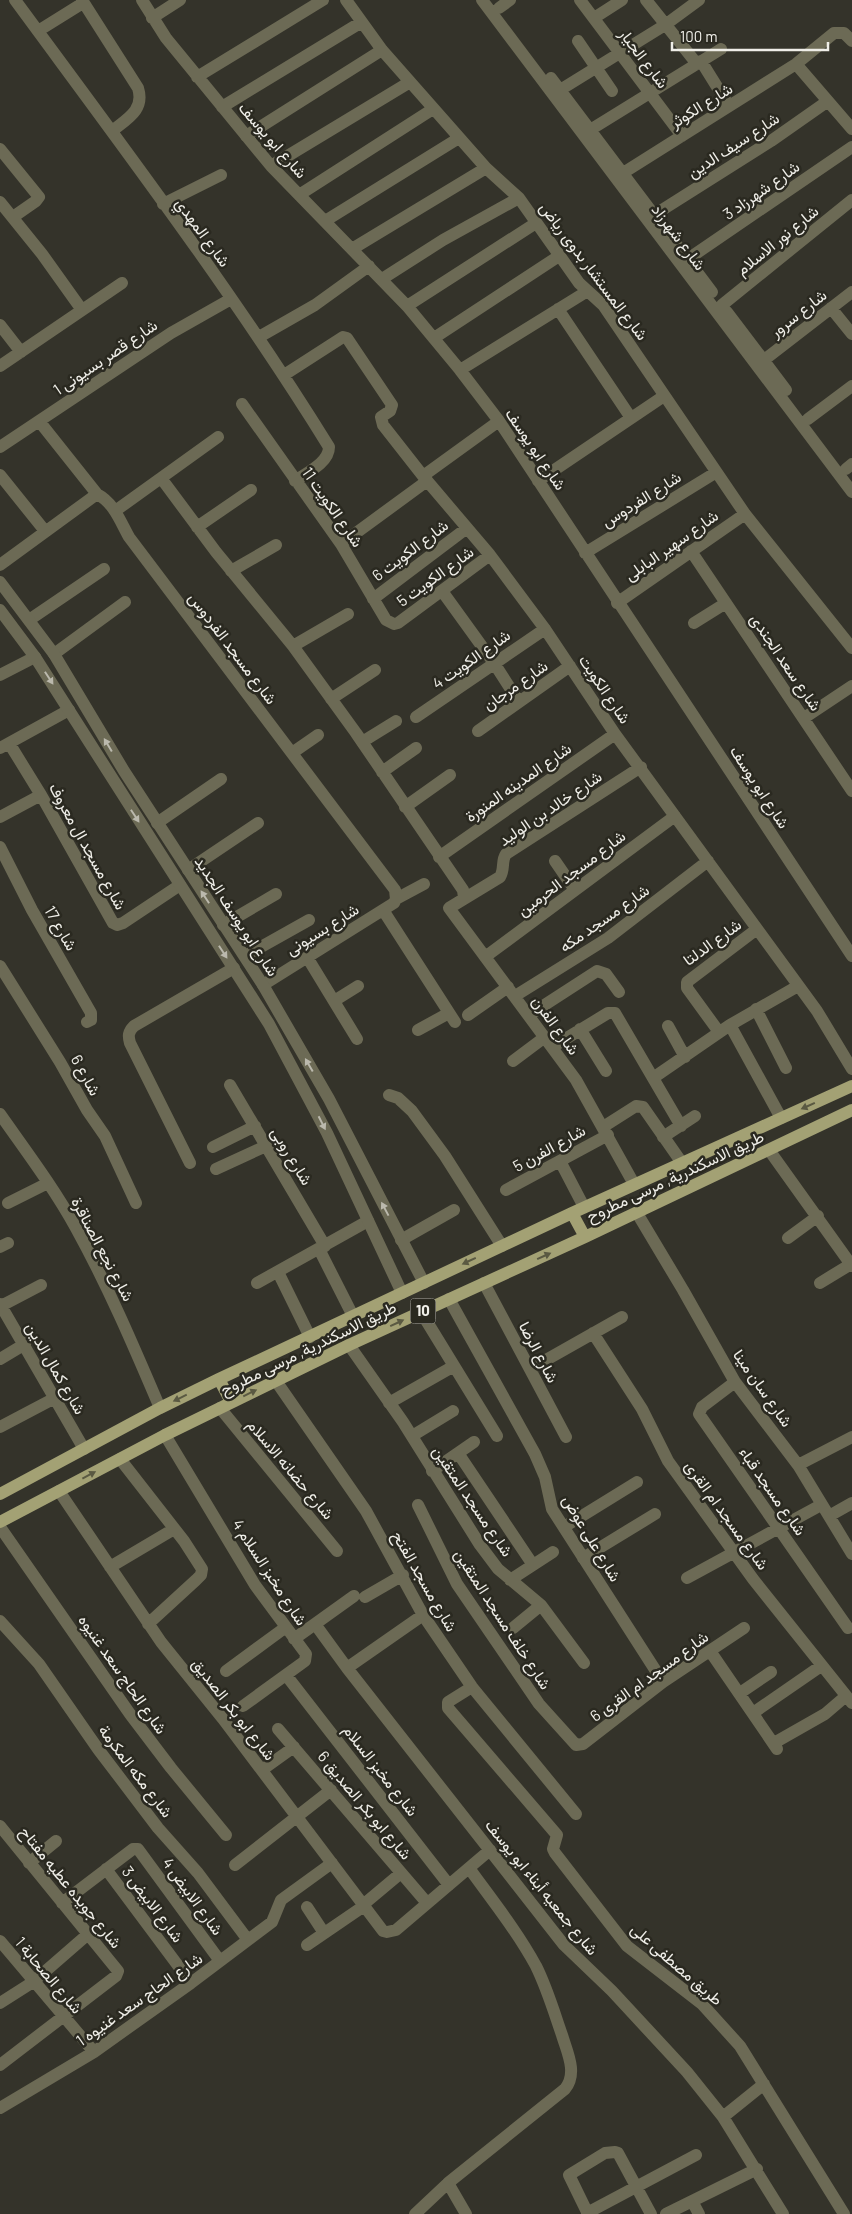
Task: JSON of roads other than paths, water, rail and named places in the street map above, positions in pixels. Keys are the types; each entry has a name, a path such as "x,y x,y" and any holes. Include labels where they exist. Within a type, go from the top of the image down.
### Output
{"main road":[{"name":"طريق الاسكندرية, مرسى مطروح","path":"2,1489 219,1379 634,1184 852,1086"},
{"name":"طريق الاسكندرية, مرسى مطروح","path":"0,1522 165,1435 349,1345 585,1237 852,1110"},
{"path":"578,1210 585,1237"},
{"path":"219,1379 226,1405"}],"street":[{"name":"شارع المهدي","path":"15,0 112,131 259,337 329,447 326,459 295,481"},
{"name":"شارع ابو يوسف","path":"142,0 152,18 197,76 271,166 382,279 434,338 499,421 617,603 852,956"},
{"path":"152,18 180,0"},
{"path":"197,76 323,0"},
{"name":"شارع المستشار بدوى رياض","path":"346,0 360,23 433,109 486,168 519,198 586,292 607,310 744,514 852,648"},
{"name":"شارع شهرزاد","path":"482,0 815,434 852,492"},
{"path":"496,4 510,0"},
{"name":"شارع الجيار","path":"580,0 682,136"},
{"path":"594,18 622,0"},
{"path":"646,0 699,62 728,106"},
{"path":"560,90 666,25 698,0"},
{"path":"38,31 82,1 138,88 140,96 136,111 112,131"},
{"name":"شارع شهرزاد","path":"496,4 688,260 693,274 722,305 764,360 808,419 815,434 850,470"},
{"path":"222,107 360,23"},
{"name":"شارع الكوثر","path":"623,173 796,64 834,33 844,33 852,41"},
{"path":"578,41 612,92"},
{"path":"590,130 721,49"},
{"path":"246,136 382,50"},
{"path":"796,64 850,124"},
{"path":"271,166 410,82"},
{"name":"شارع سيف الدين","path":"654,215 764,145 828,101"},
{"path":"299,195 433,109"},
{"path":"325,221 459,138"},
{"name":"شارع شهرزاد 3","path":"688,260 852,146"},
{"path":"0,149 39,197 13,217"},
{"path":"352,249 486,168"},
{"path":"163,204 221,175"},
{"path":"382,279 443,240 519,198"},
{"name":"شارع نور الاسلام","path":"722,305 852,200"},
{"path":"0,202 82,310"},
{"path":"406,306 536,223"},
{"path":"434,338 559,256"},
{"path":"259,337 315,305 369,266"},
{"path":"0,366 122,283"},
{"path":"460,370 586,292"},
{"name":"شارع سرور","path":"764,360 852,292"},
{"name":"شارع قصر بسيونى 1","path":"0,448 171,333 231,299"},
{"path":"831,308 852,334"},
{"path":"558,310 631,418"},
{"path":"0,326 21,352"},
{"name":"شارع الكويت","path":"284,375 345,337 392,405 390,411 382,417 382,422 425,479 490,556 545,629 615,734 641,767 817,1011 852,1068"},
{"path":"808,419 852,386"},
{"path":"538,481 664,396"},
{"name":"شارع الكويت 11","path":"242,404 341,544 386,620 390,623 398,623"},
{"name":"شارع مسجد الفردوس","path":"39,421 98,494 116,511 129,537 395,890 396,899"},
{"path":"341,544 499,421"},
{"path":"116,511 218,437"},
{"name":"شارع الفردوس","path":"585,553 715,472"},
{"path":"0,475 45,530"},
{"path":"162,478 231,571 292,646 362,742 463,890 464,898"},
{"path":"197,527 251,490"},
{"path":"0,564 45,530 98,494"},
{"name":"شارع سهير البابلى","path":"617,603 744,514"},
{"name":"شارع الكويت 6","path":"373,598 467,528"},
{"path":"231,571 276,545"},
{"name":"شارع سعد الجندى","path":"691,551 804,718 848,776 852,791"},
{"name":"شارع الكويت 5","path":"398,623 490,556"},
{"path":"29,620 104,569"},
{"name":"شارع ابو يوسف الجديد","path":"0,582 54,654 124,771 263,985 329,1099 424,1283"},
{"path":"442,591 494,662 519,702"},
{"path":"54,654 125,602"},
{"path":"694,623 726,603"},
{"name":"شارع ابو يوسف الجديد","path":"0,610 35,657 269,1024 302,1083 402,1293"},
{"path":"292,646 348,614"},
{"name":"شارع الكويت 4","path":"416,717 545,629"},
{"path":"0,675 35,657"},
{"name":"شارع مرجان","path":"478,731 570,666"},
{"path":"331,699 375,670"},
{"path":"804,718 852,686"},
{"path":"4,746 69,710"},
{"path":"362,742 396,721"},
{"name":"شارع المدينه المنورة","path":"439,857 615,734"},
{"path":"292,753 318,735"},
{"name":"شارع مسجد ال معروف","path":"4,746 41,795 113,923 118,925 123,923 180,885"},
{"path":"382,772 416,748"},
{"name":"شارع خالد بن الوليد","path":"464,898 500,877 504,870 503,859 506,854 641,767"},
{"path":"112,779 124,771"},
{"path":"406,807 450,775"},
{"path":"157,823 221,780"},
{"path":"0,817 41,795"},
{"name":"شارع مسجد الحرمين","path":"485,957 675,816"},
{"path":"188,870 258,823"},
{"name":"شارع 17","path":"0,847 32,910 92,1016 87,1022"},
{"path":"555,861 576,890"},
{"name":"شارع مسجد مكه","path":"468,1015 608,938 708,861"},
{"name":"شارع بسيونى","path":"263,985 382,910 396,899 424,884"},
{"path":"223,925 276,894"},
{"name":"شارع الفرن","path":"464,898 451,906 450,910 576,1080 634,1184"},
{"path":"382,910 452,1017 418,1030"},
{"path":"245,956 309,920"},
{"name":"شارع الدلتا","path":"758,929 687,982 687,988 724,1028 782,1118"},
{"path":"308,957 357,1039"},
{"name":"شارع 6","path":"0,966 60,1062 87,1110 105,1136 136,1203"},
{"path":"190,1163 130,1043 129,1031 134,1026 234,968"},
{"path":"529,1015 597,971 606,974 619,992"},
{"path":"334,1001 358,986"},
{"path":"653,1078 724,1028 798,986"},
{"path":"756,1010 786,1068"},
{"path":"513,1061 549,1042 580,1029 608,1013 615,1013 680,1126"},
{"path":"668,1026 685,1057"},
{"path":"580,1029 606,1071"},
{"name":"شارع روبى","path":"230,1084 322,1247 353,1316"},
{"path":"389,1095 398,1098 412,1110 445,1156 502,1246"},
{"name":"شارع الفرن 5","path":"506,1190 560,1161 606,1131 636,1106 640,1106 645,1110 663,1138"},
{"name":"شارع نجع الصناقرة","path":"0,1114 48,1183 76,1229 128,1333 160,1408"},
{"path":"682,1163 663,1138 695,1116"},
{"path":"212,1147 255,1126"},
{"path":"216,1169 266,1146"},
{"path":"769,1150 852,1265 820,1283"},
{"path":"560,1161 578,1210"},
{"path":"8,1203 48,1183"},
{"path":"401,1240 454,1210"},
{"name":"شارع سان مينا","path":"637,1212 735,1382 798,1465 821,1505 852,1552"},
{"path":"788,1238 818,1216"},
{"path":"257,1284 368,1221"},
{"path":"278,1272 310,1337"},
{"name":"شارع الرضا","path":"484,1283 566,1437"},
{"path":"0,1305 41,1285"},
{"name":"شارع على عوض","path":"449,1299 535,1454 545,1477 552,1509 663,1682"},
{"name":"شارع كمال الدين","path":"0,1305 25,1344 84,1449"},
{"path":"420,1312 497,1436"},
{"path":"530,1369 622,1317"},
{"name":"شارع مسجد ام القرى","path":"593,1333 642,1409 668,1461 821,1666 849,1700"},
{"path":"0,1359 25,1344"},
{"name":"شارع مسجد المتقين","path":"349,1345 412,1436 432,1471 480,1545 510,1580 541,1605 584,1663"},
{"path":"389,1402 454,1366"},
{"name":"شارع مسجد الفتح","path":"276,1381 366,1511 423,1615 472,1686 576,1814"},
{"name":"شارع مسجد قباء","path":"735,1382 702,1407 699,1414 848,1628"},
{"path":"0,1427 55,1398"},
{"name":"شارع حضانه الاسلام","path":"226,1405 337,1551"},
{"path":"412,1436 453,1411"},
{"name":"شارع مخبز السلام 4","path":"165,1435 255,1585 306,1654 305,1661 243,1706"},
{"path":"798,1465 852,1437"},
{"path":"432,1471 474,1442"},
{"path":"458,1454 533,1565"},
{"path":"120,1459 202,1569 201,1575 148,1624"},
{"path":"564,1527 637,1482"},
{"name":"شارع ابو بكر الصديق","path":"59,1491 148,1624 262,1770 383,1931 396,1930 427,1904"},
{"path":"829,1516 852,1503"},
{"name":"شارع خلف مسجد المتقين","path":"418,1505 457,1584 539,1704 574,1743"},
{"path":"687,1578 821,1505"},
{"path":"584,1558 655,1514"},
{"name":"شارع الحاج سعد غنيوه","path":"0,1527 130,1714 226,1835"},
{"path":"110,1567 174,1529"},
{"path":"510,1580 553,1552"},
{"path":"294,1639 360,1597 402,1575"},
{"path":"513,1628 541,1605"},
{"path":"347,1668 423,1615"},
{"name":"شارع مكه المكرمة","path":"0,1620 39,1664 98,1749 152,1820 198,1873 248,1940"},
{"name":"شارع جمعيه أبناء ابو يوسف","path":"315,1624 347,1668 564,1945 612,1991 681,2065 723,2117 757,2169 783,2214"},
{"path":"226,1671 286,1627"},
{"name":"شارع مسجد ام القرى 6","path":"574,1743 576,1745 583,1744 663,1682 744,1628"},
{"path":"710,1651 776,1746 849,1700"},
{"path":"753,1713 821,1666"},
{"path":"740,1693 771,1672"},
{"name":"شارع مخبز السلام","path":"286,1675 449,1884"},
{"name":"طريق مصطفى على","path":"472,1686 448,1702 448,1708 557,1836 554,1851 568,1872 628,1946 709,2011 740,2046 844,2214"},
{"name":"شارع ابو بكر الصديق 6","path":"278,1729 427,1904"},
{"path":"262,1770 294,1748"},
{"path":"235,1865 331,1790"},
{"name":"شارع جويده عطيه مفتاح","path":"0,1826 87,1935 116,1968 118,1974 63,2016"},
{"path":"29,1863 56,1842"},
{"name":"شارع الابيض 4","path":"106,1869 133,1849 136,1848 140,1851 220,1961"},
{"path":"427,1904 490,1850"},
{"name":"شارع الحاج سعد غنيوه 1","path":"0,2108 94,2052 191,1983 272,1922 281,1900 332,1863"},
{"path":"415,2214 448,2183 566,2089 572,2076 570,2060 545,1986 536,1967 521,1941 469,1868"},
{"path":"62,1903 106,1869"},
{"name":"شارع الابيض 3","path":"106,1869 191,1983"},
{"path":"307,1945 364,1905 401,1873"},
{"path":"307,1906 324,1933"},
{"path":"0,2003 33,1982 87,1935"},
{"name":"شارع الصحابة 1","path":"0,1941 94,2052"},
{"path":"0,2065 63,2016"},
{"path":"723,2117 764,2084"},
{"path":"651,2214 636,2186 618,2154 615,2152 605,2152 569,2174 587,2213 636,2186 696,2155"},
{"path":"666,2214 757,2169"},
{"path":"448,2183 466,2214"},
{"path":"692,2200 699,2214"}]}
